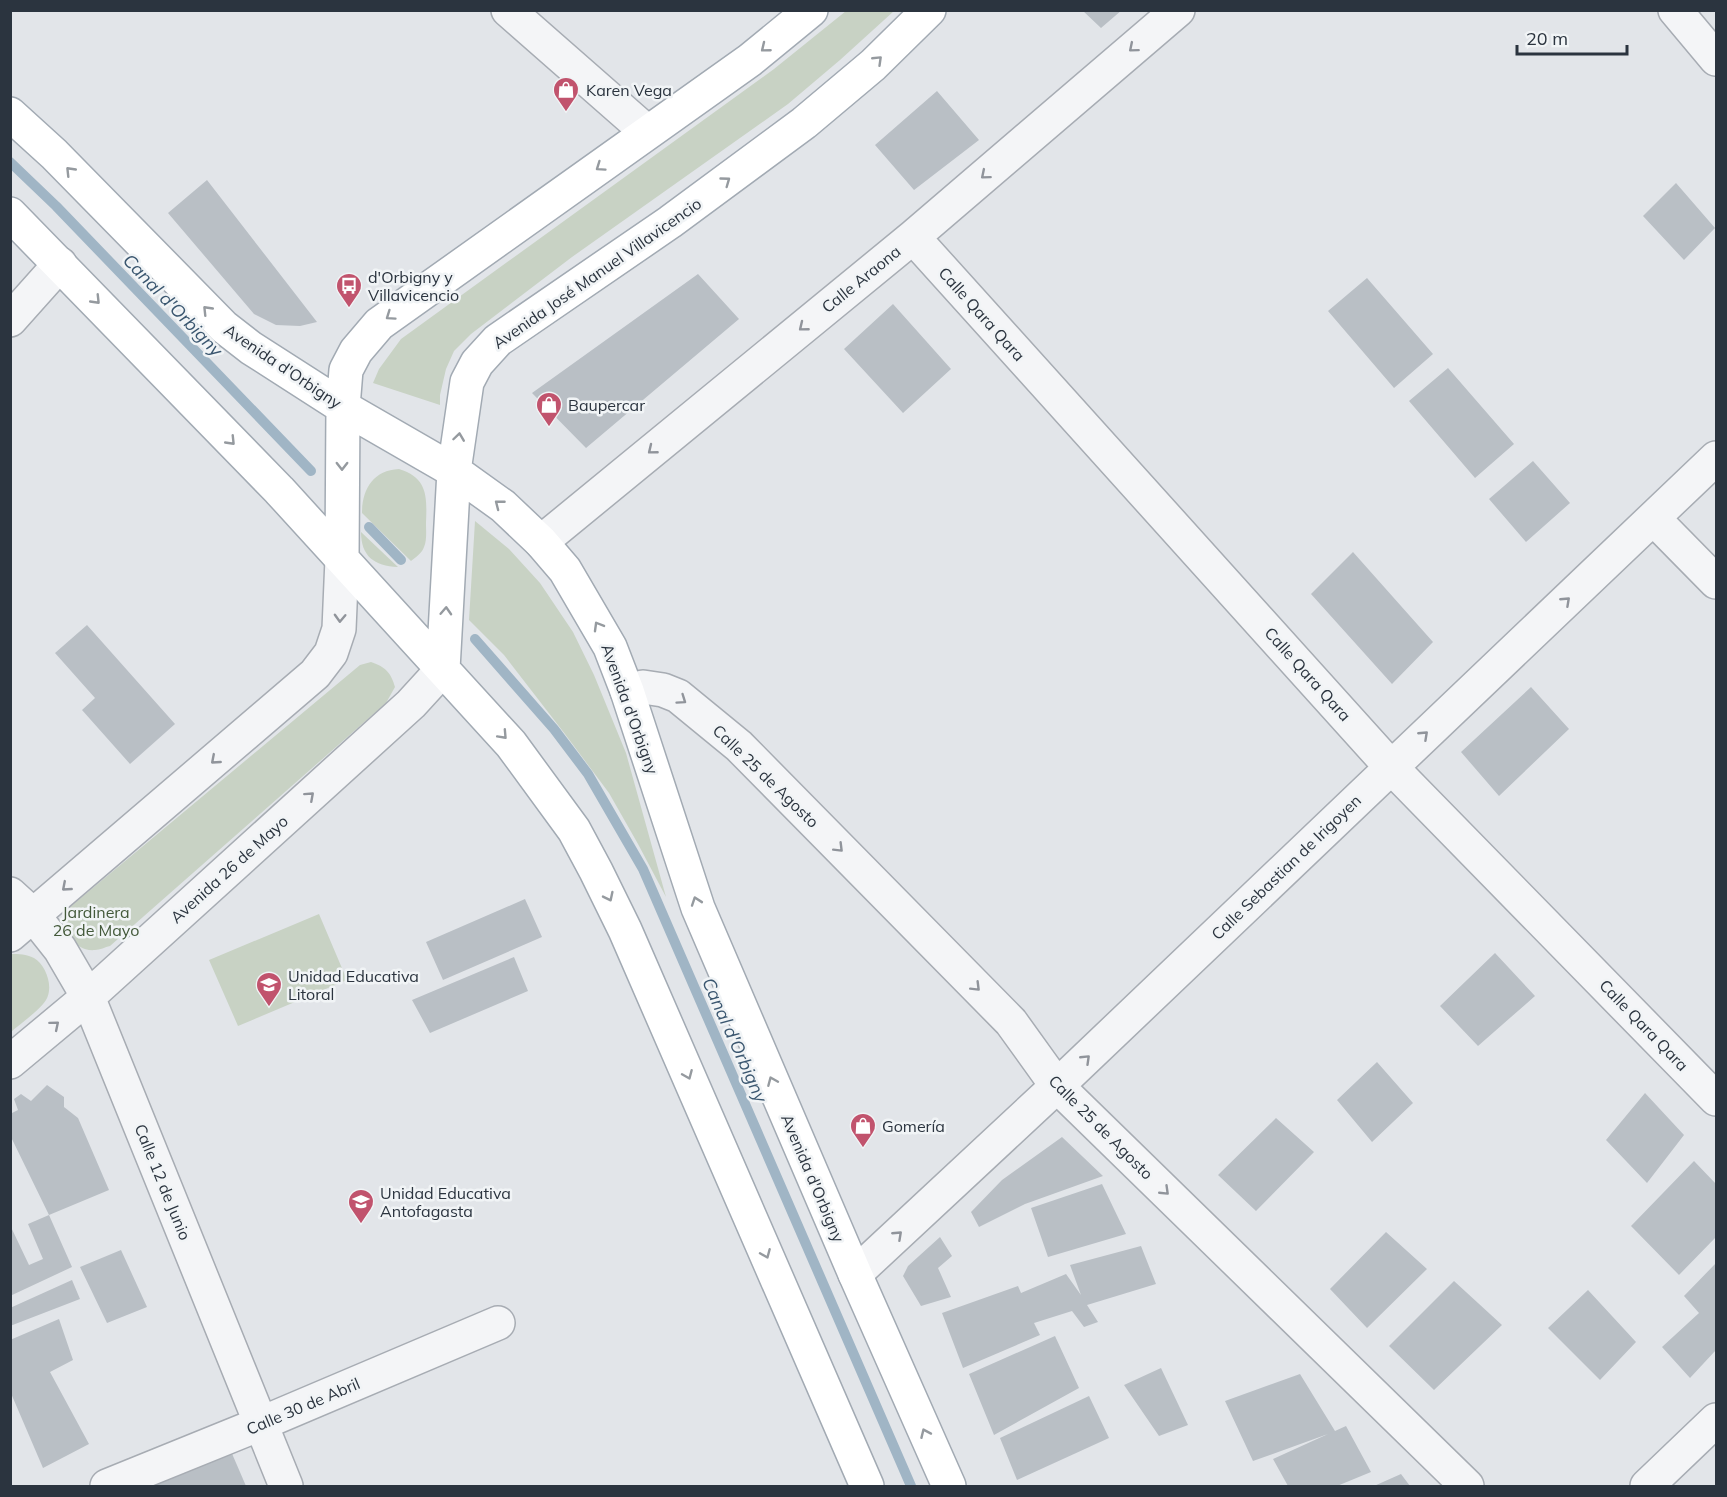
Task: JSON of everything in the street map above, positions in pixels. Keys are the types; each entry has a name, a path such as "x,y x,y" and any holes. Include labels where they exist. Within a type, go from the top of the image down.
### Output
{"main road":[{"path":"342,559 343,407 346,370 356,351 379,324 750,60 811,10"},
{"name":"Avenida José Manuel Villavicencio","path":"443,669 454,471 467,382 477,363 498,340 669,222 804,123 873,65 929,10"},
{"name":"Avenida d'Orbigny","path":"10,114 54,154 224,327 251,348 343,407 454,471 503,506 541,542 565,570 610,647 627,691 698,908 949,1486"},
{"path":"10,214 271,482 443,669 511,744 574,830 625,930 867,1486"}],"street":[{"path":"507,10 647,132"},
{"name":"Calle Araona","path":"541,542 913,237 1178,10"},
{"path":"1675,10 1716,59"},
{"name":"Calle Qara Qara","path":"913,237 1391,766 1716,1099"},
{"path":"10,320 60,264"},
{"name":"Calle Sebastian de Irigoyen","path":"855,1274 1057,1086 1716,458"},
{"path":"1653,518 1716,582"},
{"path":"18,915 315,674 331,653 339,629 342,559"},
{"name":"Avenida 26 de Mayo","path":"10,1062 88,997 411,704 443,669"},
{"name":"Calle 25 de Agosto","path":"627,691 644,687 663,690 678,696 739,746 1011,1022 1057,1086 1467,1486"},
{"name":"Calle 12 de Junio","path":"18,915 60,949 88,997 286,1486"},
{"name":"Calle 30 de Abril","path":"107,1486 498,1323"},
{"path":"1647,1486 1716,1420"}],"green space":[{"path":"846,11 894,11 788,104 572,257 471,334 454,351 446,369 440,405 373,383 379,369 401,339 774,69"},
{"path":"399,469 409,473 421,483 426,497 425,545 411,561 362,513 367,489 376,477 390,470"},
{"path":"475,521 509,549 540,583 573,632 594,675 626,753 666,897 609,793 504,655 469,620"},
{"path":"361,532 398,567 382,564 370,558 363,547"},
{"name":"Jardinera 26 de Mayo","path":"371,662 381,666 390,674 395,687 386,703 110,946 88,950 71,939 65,926 64,912 360,665"},
{"path":"319,914 347,980 238,1026 209,960"},
{"name":"Jardinera 26 de Mayo","path":"11,954 28,956 38,961 48,977 49,989 43,1004 11,1032"}],"building":[{"path":"1082,10 1122,10 1101,28"},
{"path":"937,91 979,140 914,190 875,145"},
{"path":"207,180 317,322 300,326 276,325 254,314 168,213"},
{"path":"1676,183 1715,228 1684,260 1643,216"},
{"path":"698,274 739,319 586,448 532,393"},
{"path":"1367,278 1433,354 1394,388 1328,311"},
{"path":"893,304 951,369 903,413 844,349"},
{"path":"1448,368 1514,444 1475,478 1409,401"},
{"path":"1533,461 1570,503 1526,542 1489,499"},
{"path":"1353,552 1433,642 1392,684 1311,594"},
{"path":"87,625 175,724 130,764 82,710 95,698 55,653"},
{"path":"1531,687 1569,729 1499,796 1461,752"},
{"path":"525,899 542,937 443,980 426,942"},
{"path":"1495,953 1535,996 1478,1046 1440,1006"},
{"path":"514,957 528,991 430,1033 412,1000"},
{"path":"1377,1062 1413,1103 1372,1142 1337,1100"},
{"path":"47,1085 64,1097 64,1107 78,1118 109,1190 49,1215 10,1135 10,1114 18,1110 14,1099 21,1094 31,1101"},
{"path":"1645,1093 1684,1135 1647,1183 1606,1140"},
{"path":"1276,1118 1314,1152 1256,1211 1218,1175"},
{"path":"1062,1137 1103,1176 1025,1204 979,1227 971,1212 1002,1180"},
{"path":"1694,1161 1716,1184 1716,1237 1679,1275 1631,1226"},
{"path":"1102,1184 1126,1234 1048,1257 1031,1208"},
{"path":"49,1215 72,1267 10,1296 10,1225 29,1265 43,1259 28,1224"},
{"path":"1386,1232 1427,1269 1367,1328 1330,1289"},
{"path":"940,1237 952,1256 938,1268 951,1297 921,1306 903,1276 908,1266"},
{"path":"1141,1246 1156,1284 1087,1305 1098,1322 1084,1327 1072,1311 1034,1323 1040,1335 963,1368 942,1313 1018,1286 1021,1293 1066,1274 1081,1295 1070,1265"},
{"path":"121,1250 147,1307 107,1323 80,1267"},
{"path":"1716,1263 1716,1350 1690,1378 1662,1347 1699,1313 1684,1296"},
{"path":"72,1280 80,1299 10,1326 10,1308"},
{"path":"1454,1281 1502,1325 1434,1390 1389,1346"},
{"path":"1588,1290 1636,1342 1600,1380 1548,1328"},
{"path":"59,1319 73,1360 50,1372 89,1444 43,1468 10,1391 10,1340"},
{"path":"1055,1336 1079,1388 994,1435 969,1374"},
{"path":"1161,1368 1188,1425 1159,1436 1124,1385"},
{"path":"1300,1374 1335,1431 1346,1426 1371,1472 1337,1486 1288,1486 1273,1459 1328,1434 1253,1461 1225,1401"},
{"path":"1089,1396 1109,1438 1017,1480 1000,1438"},
{"path":"230,1449 246,1486 152,1486 149,1480"},
{"path":"1401,1474 1410,1486 1374,1486"}],"waterway":[{"name":"Canal d'Orbigny","path":"10,162 56,206 311,471"},
{"name":"Canal d'Orbigny","path":"369,527 401,560"},
{"name":"Canal d'Orbigny","path":"475,639 554,729 588,774 643,869 911,1486"}],"place":[{"name":"Karen Vega","path":"566,113"},
{"name":"d'Orbigny y Villavicencio","path":"349,309"},
{"name":"Baupercar","path":"549,428"},
{"name":"Unidad Educativa Litoral","path":"269,1008"},
{"name":"Gomería","path":"863,1149"},
{"name":"Unidad Educativa Antofagasta","path":"361,1225"}]}
